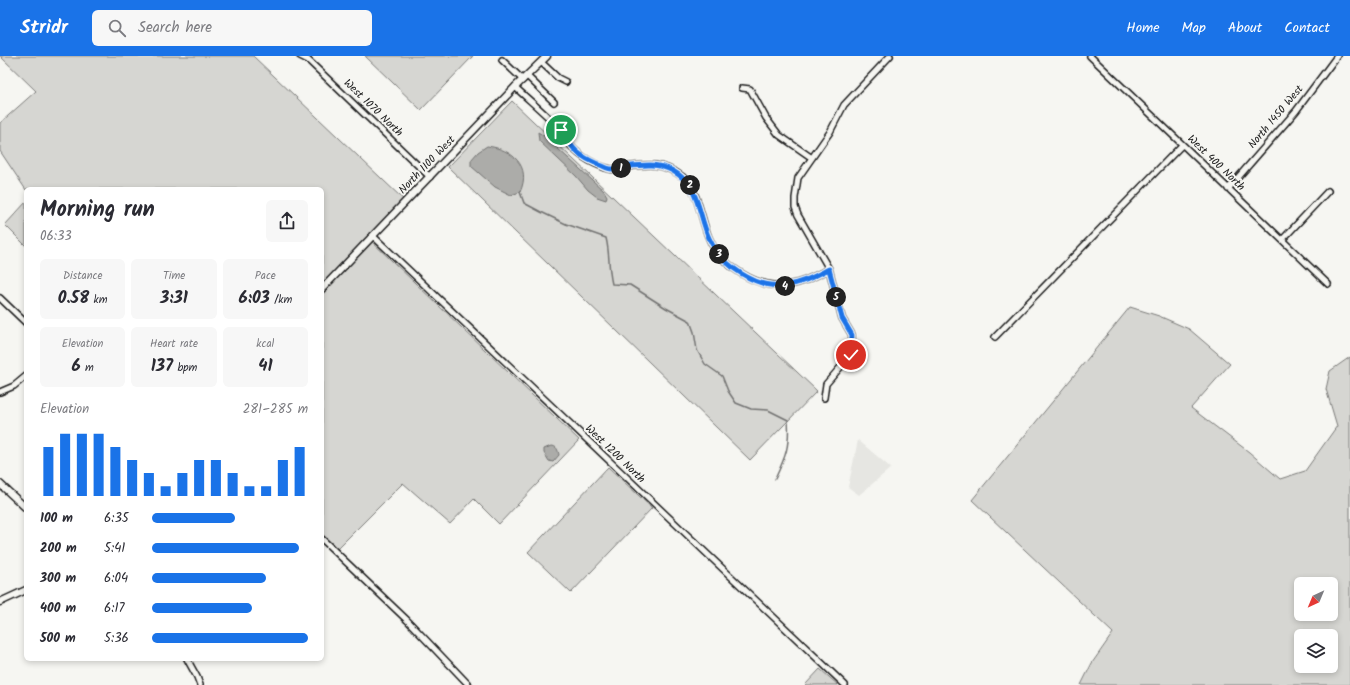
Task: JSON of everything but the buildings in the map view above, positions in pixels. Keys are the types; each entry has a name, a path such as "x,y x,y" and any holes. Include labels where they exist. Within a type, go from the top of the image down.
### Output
{"street":[{"name":"West 1070 North","path":"300,56 308,60 430,177"},
{"name":"North 1100 West","path":"324,287 515,87 547,56"},
{"path":"824,398 826,384 851,355 852,335 842,318 829,269 798,215 795,206 798,178 830,132 849,97 890,56"},
{"name":"West 400 North","path":"1090,56 1328,284"},
{"name":"North 1450 West","path":"1228,189 1296,111 1337,56"},
{"path":"502,60 554,102"},
{"path":"541,62 558,78 566,82"},
{"path":"515,87 561,130 571,147 585,159 611,169 648,164 659,165 684,178 693,189 709,238 717,253 744,276 761,283 785,286 805,281 829,269"},
{"path":"742,88 750,89 766,118 779,135 812,158"},
{"path":"995,337 1182,145"},
{"path":"1282,240 1328,191"},
{"name":"West 1200 North","path":"373,236 845,685"},
{"path":"0,298 24,321"},
{"path":"0,392 14,386 24,378"},
{"path":"0,484 24,506"},
{"path":"324,541 407,620 469,685"},
{"path":"0,602 24,591"},
{"path":"188,661 200,685"}],"shaded area":[{"path":"0,56 253,56 403,199 367,237 579,440 499,524 474,499 450,524 403,483 335,551 324,541 324,187 24,187 0,151 0,123 36,91"},
{"path":"365,56 473,56 421,110"},
{"path":"512,101 817,391 750,460 448,167"},
{"path":"538,132 604,191 607,196 606,200 597,197 588,190 576,176 539,141"},
{"path":"487,146 504,151 512,155 517,160 523,174 523,183 520,192 511,195 495,187 471,166 471,160 478,152"},
{"path":"24,204 24,244 5,225"},
{"path":"1130,307 1159,316 1189,329 1230,364 1191,408 1249,452 1280,479 1305,471 1337,426 1326,389 1330,371 1350,357 1350,685 1081,685 1092,663 1113,633 972,500"},
{"path":"858,440 891,468 859,495 848,487"},
{"path":"551,446 558,450 559,455 553,462 549,461 544,453 544,449"},
{"path":"608,467 652,508 571,593 528,552"},
{"path":"820,669 838,685 805,685"}],"waterway":[{"path":"520,192 524,203 566,224 606,238 612,284 630,285 666,308 690,321 694,332 697,350 705,364 722,376 728,391 736,403 751,409 768,410 788,420 788,444 782,464 775,479"}],"route":[{"path":"561,130 571,147 585,159 611,169 648,164 659,165 684,178 693,189 709,238 717,253 744,276 761,283 785,286 805,281 829,269 842,318 852,335 851,355"}]}
